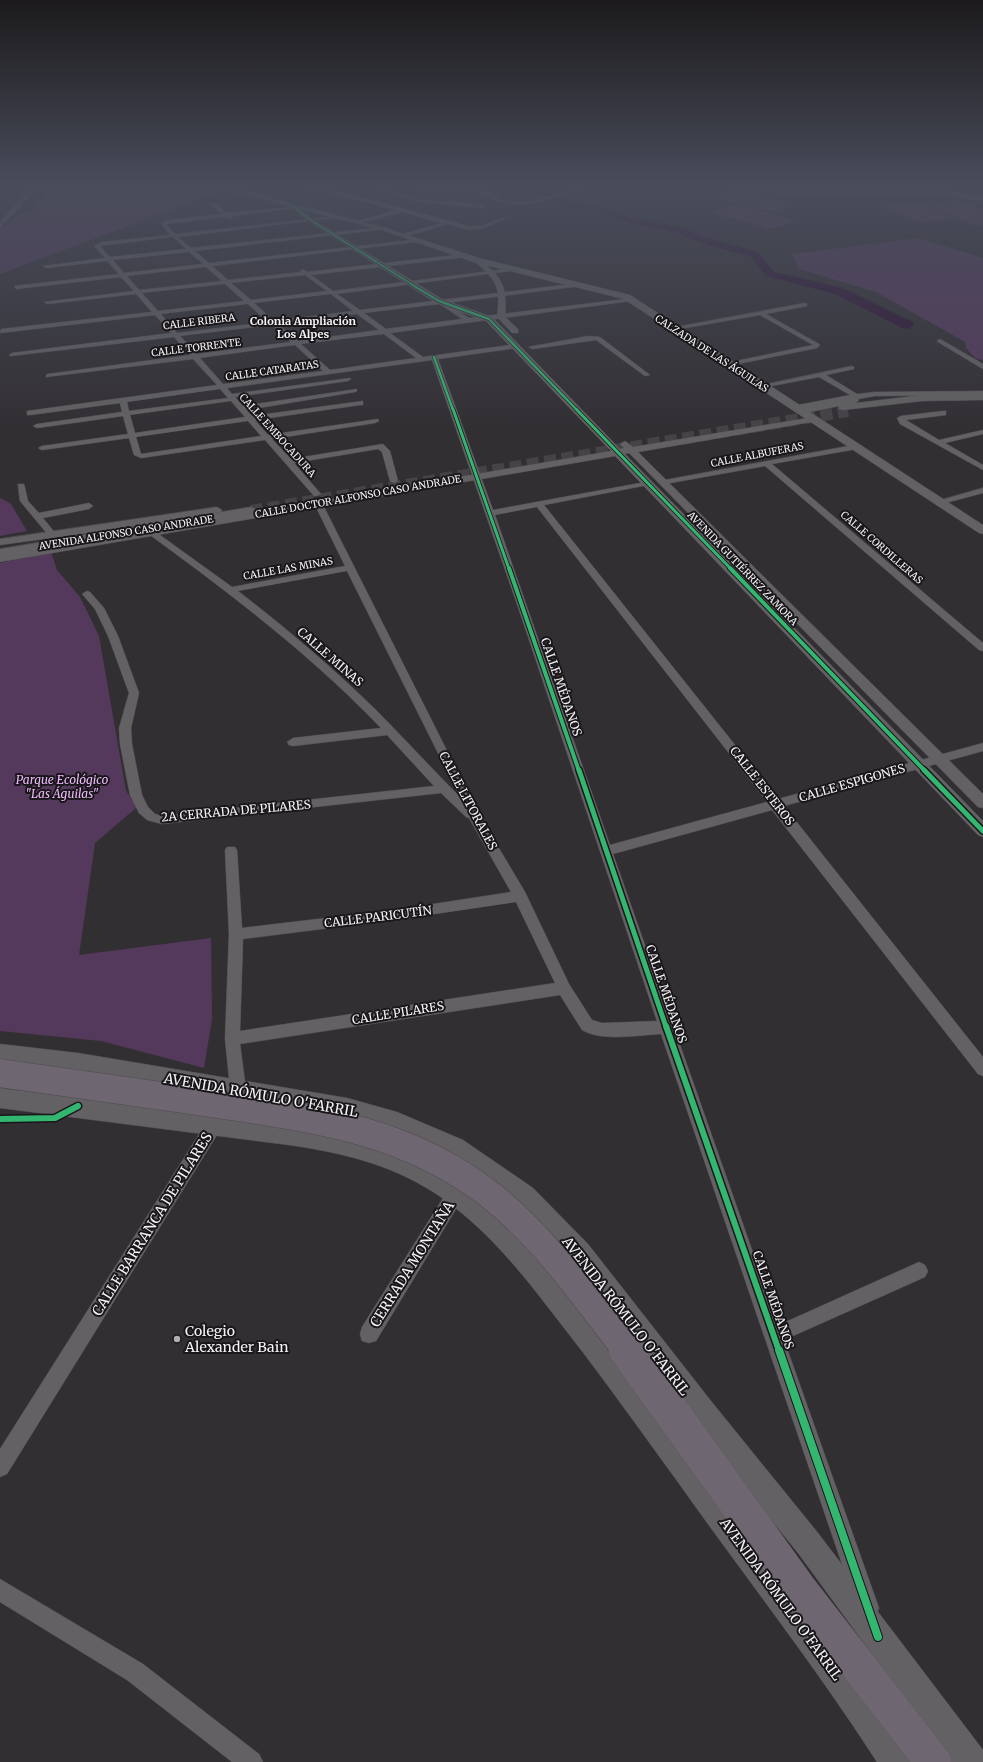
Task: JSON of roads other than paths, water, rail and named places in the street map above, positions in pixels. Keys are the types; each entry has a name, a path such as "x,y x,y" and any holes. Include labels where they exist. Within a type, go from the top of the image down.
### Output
{"highway":[{"path":"0,1073 243,1108 348,1126 379,1135 411,1148 448,1166 468,1179 525,1226 557,1261 631,1356 798,1588 933,1762"}],"main road":[{"name":"CALZADA DE LAS ÁGUILAS","path":"503,267 631,299 811,419 983,530"},
{"path":"798,410 865,398 911,397 950,401 983,401"},
{"path":"840,413 886,412 983,397"},
{"path":"811,419 922,398"},
{"name":"AVENIDA ALFONSO CASO ANDRADE","path":"0,547 253,508"},
{"name":"AVENIDA ALFONSO CASO ANDRADE","path":"0,553 253,508"},
{"name":"AVENIDA RÓMULO O'FARRIL","path":"0,1053 78,1063 213,1086 239,1092 347,1108 397,1123 455,1148 525,1196 579,1253 701,1411 808,1543 971,1762"},
{"path":"207,1124 215,1115 222,1103 222,1096 213,1086"},
{"name":"AVENIDA RÓMULO O'FARRIL","path":"0,1098 78,1106 326,1140 366,1149 401,1162 429,1176 456,1193 493,1224 523,1255 589,1339 855,1699 896,1762"}],"street":[{"name":"CALLE EMBOCADURA","path":"116,267 231,398 320,496"},
{"path":"16,288 196,267"},
{"path":"209,267 296,345 329,372"},
{"path":"297,267 422,359"},
{"path":"47,302 364,267"},
{"path":"387,267 469,321"},
{"path":"439,301 495,318 504,294 499,282 485,267"},
{"path":"1,331 413,284 514,270"},
{"name":"CALLE RIBERA","path":"12,355 356,311 579,285"},
{"name":"CALLE TORRENTE","path":"48,376 296,345 631,299"},
{"path":"674,328 805,305"},
{"path":"728,364 815,347 817,345 761,313"},
{"name":"AVENIDA GUTIÉRREZ ZAMORA","path":"495,318 531,362 621,447 665,482 983,803"},
{"name":"AVENIDA GUTIÉRREZ ZAMORA","path":"495,318 532,347 621,447 648,483 983,831"},
{"path":"532,347 588,338 598,338 647,375"},
{"path":"940,341 983,367"},
{"name":"CALLE CATARATAS","path":"30,413 517,346"},
{"name":"CALLE MÉDANOS","path":"434,358 491,513 666,1027 774,1334 878,1637"},
{"path":"531,362 544,360"},
{"path":"761,386 852,368"},
{"path":"819,374 856,396"},
{"path":"37,426 231,398 348,379"},
{"path":"241,408 355,390"},
{"path":"798,410 856,396 983,393"},
{"path":"123,401 128,413 138,454 145,456 375,421"},
{"path":"42,448 360,403"},
{"name":"CALLE DOCTOR ALFONSO CASO ANDRADE","path":"621,447 798,410"},
{"path":"943,413 901,418 903,422 983,468"},
{"name":"CALLE DOCTOR ALFONSO CASO ANDRADE","path":"272,501 320,496 621,447 811,419"},
{"path":"938,442 983,432"},
{"path":"289,462 380,446 386,451 394,481"},
{"name":"CALLE ALBUFERAS","path":"665,482 854,447"},
{"name":"CALLE CORDILLERAS","path":"766,463 983,648"},
{"name":"CALLE DOCTOR ALFONSO CASO ANDRADE","path":"371,485 476,471"},
{"path":"491,513 648,483"},
{"path":"21,486 24,501 52,534"},
{"path":"938,502 983,490"},
{"name":"CALLE DOCTOR ALFONSO CASO ANDRADE","path":"0,559 153,533 320,496"},
{"name":"CALLE LITORALES","path":"320,496 349,568 460,785 475,818 520,896 564,988 587,1025 592,1028 602,1030 666,1027"},
{"name":"CALLE ESTEROS","path":"540,504 983,1069"},
{"path":"38,516 90,506"},
{"name":"CALLE DOCTOR ALFONSO CASO ANDRADE","path":"0,542 253,508"},
{"name":"CALLE MINAS","path":"153,533 230,590 276,627 358,698 442,789 475,818"},
{"name":"CALLE LAS MINAS","path":"230,590 349,568"},
{"name":"2A CERRADA DE PILARES","path":"87,594 99,608 114,636 120,658 134,693 125,728 126,744 136,795 143,810 151,816 162,820 442,789"},
{"path":"293,742 389,730"},
{"name":"CALLE ESPIGONES","path":"606,851 983,747"},
{"name":"CALLE BARRANCA DE PILARES","path":"0,1466 207,1124 237,1110 239,1092 232,1039 236,934 231,850"},
{"name":"CALLE PARICUTÍN","path":"236,934 394,916 520,896"},
{"name":"CALLE PILARES","path":"232,1039 564,988"},
{"name":"CERRADA MONTAÑA","path":"369,1334 456,1193"},
{"path":"774,1334 792,1329 919,1271"},
{"path":"0,1590 135,1672 251,1762"}],"waterway":[{"path":"765,267 770,274 839,291 908,325"}],"tunnel":[{"path":"251,511 848,411"}],"place":[{"name":"Colegio Alexander Bain","path":"177,1339"}],"district":[{"name":"Colonia Ampliación Los Alpes","path":"303,327"}],"park label":[{"name":"Parque Ecológico \"Las Águilas\"","path":"62,787"}]}
